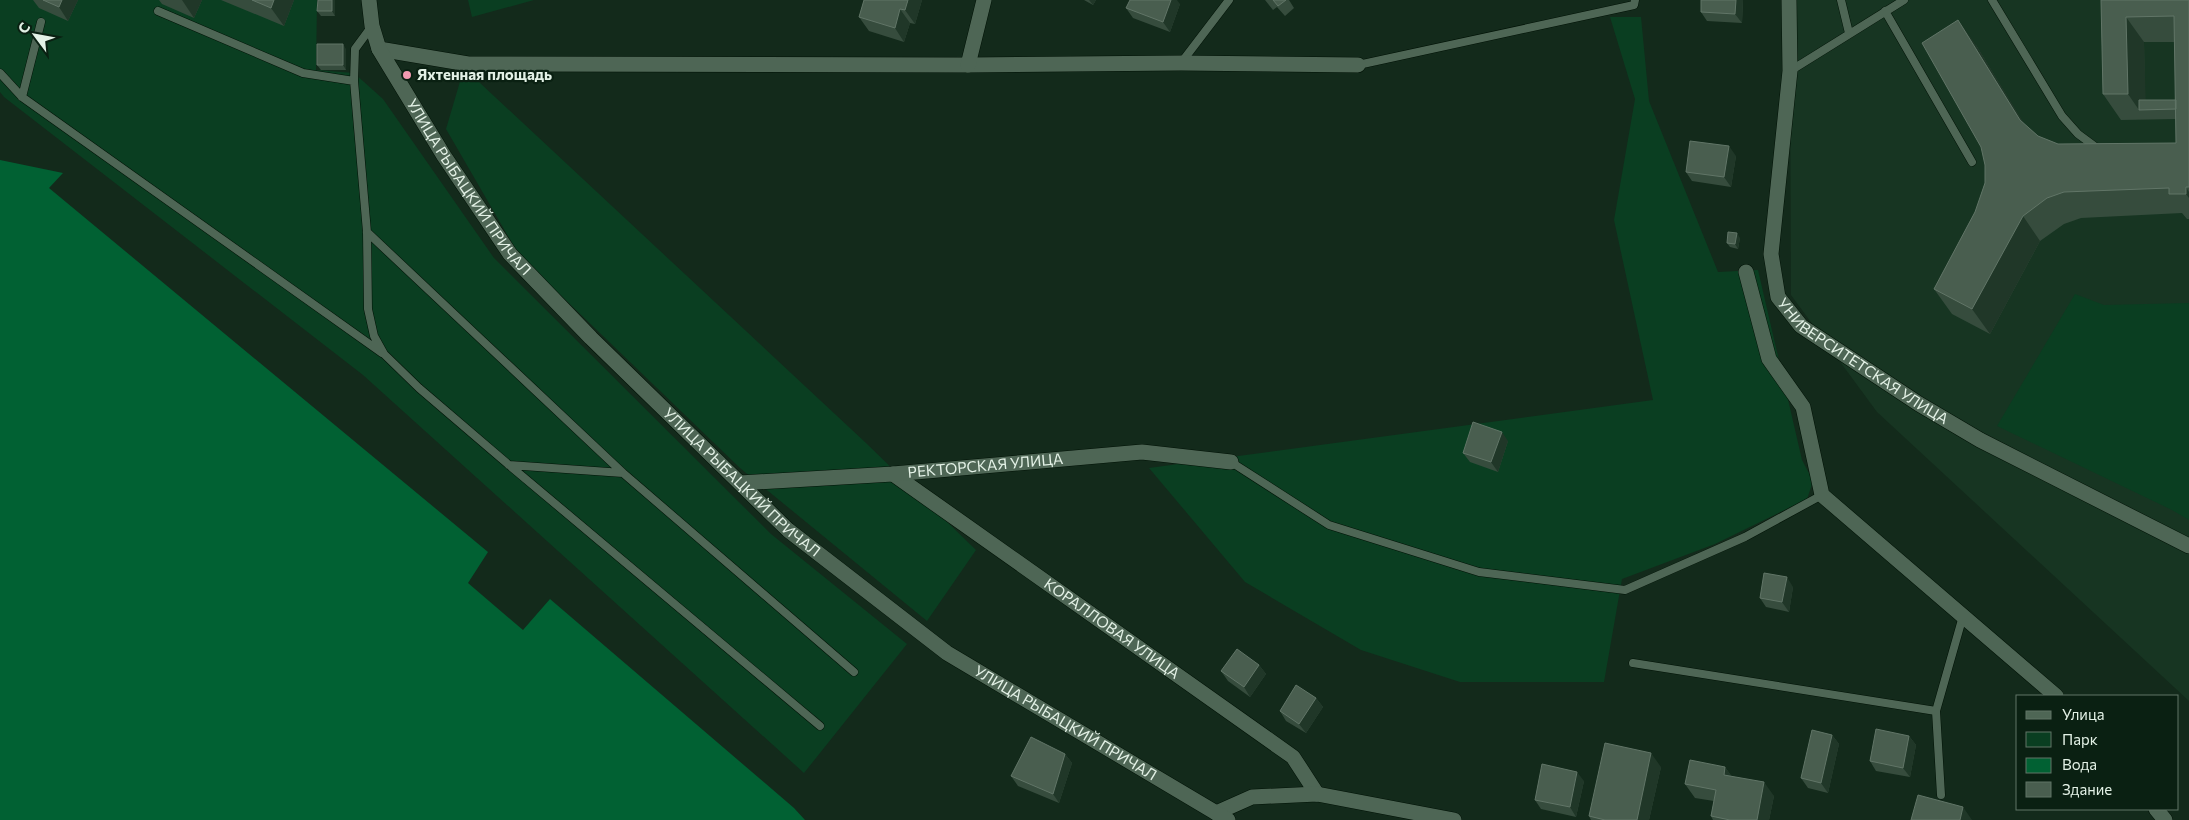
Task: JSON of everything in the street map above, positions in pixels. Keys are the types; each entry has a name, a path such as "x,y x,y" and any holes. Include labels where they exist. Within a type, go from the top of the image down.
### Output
{"street":[{"name":"УЛИЦА РЫБАЦКИЙ ПРИЧАЛ","path":"369,0 372,26 380,49 444,156 510,254 591,338 788,530 947,653 1222,817"},
{"path":"968,65 984,0"},
{"name":"УНИВЕРСИТЕТСКАЯ УЛИЦА","path":"1789,0 1790,70 1771,254 1778,296 1801,326 1919,404 1980,440 2189,546"},
{"path":"380,49 468,64 968,65 1181,62 1358,65"},
{"path":"1746,272 1769,358 1803,407 1822,495 2055,695"},
{"name":"РЕКТОРСКАЯ УЛИЦА","path":"740,483 893,474 1142,452 1232,462"},
{"name":"КОРАЛЛОВАЯ УЛИЦА","path":"893,474 1293,757 1317,794"},
{"path":"1222,817 1252,797 1317,794 1454,820"},
{"path":"2157,810 2165,820"}],"lane":[{"path":"1181,62 1229,0"},
{"path":"1358,65 1634,5 1635,0"},
{"path":"1841,0 1849,33"},
{"path":"1790,70 1904,0"},
{"path":"1992,0 2062,116 2078,134 2096,148 2106,149"},
{"path":"158,11 303,73 354,81"},
{"path":"1885,11 1972,162"},
{"path":"22,97 41,22"},
{"path":"372,26 355,49 354,81 367,232 368,309 374,336 384,354"},
{"path":"0,73 22,97 384,354 419,388 509,465 820,726"},
{"path":"367,232 624,473 854,672"},
{"path":"1232,462 1329,525 1478,572 1625,590 1746,537 1822,495"},
{"path":"509,465 624,473"},
{"path":"1941,795 1936,711 1963,616"},
{"path":"1633,663 1936,711"}],"shaded area":[{"path":"1790,0 2189,0 2189,701 1877,412 1791,295"}],"green space":[{"path":"0,0 317,0 316,70 354,73 383,99 494,258 771,534 907,644 804,773 363,375 4,97 0,92"},
{"path":"468,0 534,0 472,17"},
{"path":"1610,17 1641,17 1649,101 1718,272 1758,270 1802,460 1813,481 1807,499 1715,544 1622,579 1604,682 1460,682 1361,650 1245,582 1149,468 1653,400 1614,220 1635,99"},
{"path":"464,68 866,443 976,550 927,621 740,468 519,255 446,129"},
{"path":"2075,294 2104,305 2189,303 2189,520 2172,510 1997,426"}],"water":[{"path":"0,160 63,173 49,188 488,552 468,583 523,630 550,599 794,808 805,820 0,820"}],"building":[{"path":"43,0 62,0 59,7"},
{"path":"252,0 274,0 271,8"},
{"path":"318,0 332,0 332,11 317,11"},
{"path":"864,0 908,0 905,10 900,9 895,28 859,17"},
{"path":"1130,0 1171,0 1163,22 1126,8"},
{"path":"1273,0 1286,0 1278,6"},
{"path":"1701,0 1736,0 1735,14 1701,12"},
{"path":"2101,0 2189,0 2189,187 2186,187 2186,194 2169,194 2169,188 2064,192 2047,198 2023,216 1972,309 1934,289 1975,212 1985,183 1985,165 1981,147 1922,43 1958,20 2020,120 2038,136 2058,144 2176,143 2174,16 2126,17 2128,94 2103,94"},
{"path":"317,44 343,44 343,65 317,65"},
{"path":"2139,100 2176,100 2176,109 2139,110"},
{"path":"1690,141 1729,146 1724,177 1686,172"},
{"path":"1728,232 1737,233 1735,244 1727,243"},
{"path":"1473,422 1502,432 1491,462 1463,453"},
{"path":"1764,573 1787,577 1782,602 1760,598"},
{"path":"1237,649 1259,665 1244,687 1221,671"},
{"path":"1296,685 1316,698 1299,724 1280,711"},
{"path":"1876,729 1909,736 1903,768 1870,761"},
{"path":"1812,730 1832,735 1821,783 1801,778"},
{"path":"1031,737 1065,754 1053,794 1011,776"},
{"path":"1605,743 1651,753 1637,820 1605,820 1589,816"},
{"path":"1690,760 1725,767 1724,775 1764,782 1757,820 1730,820 1711,816 1716,790 1685,784"},
{"path":"1542,764 1577,772 1570,807 1535,800"},
{"path":"1918,795 1963,807 1960,820 1911,820"}],"place":[{"name":"Яхтенная площадь","path":"407,75"}]}
